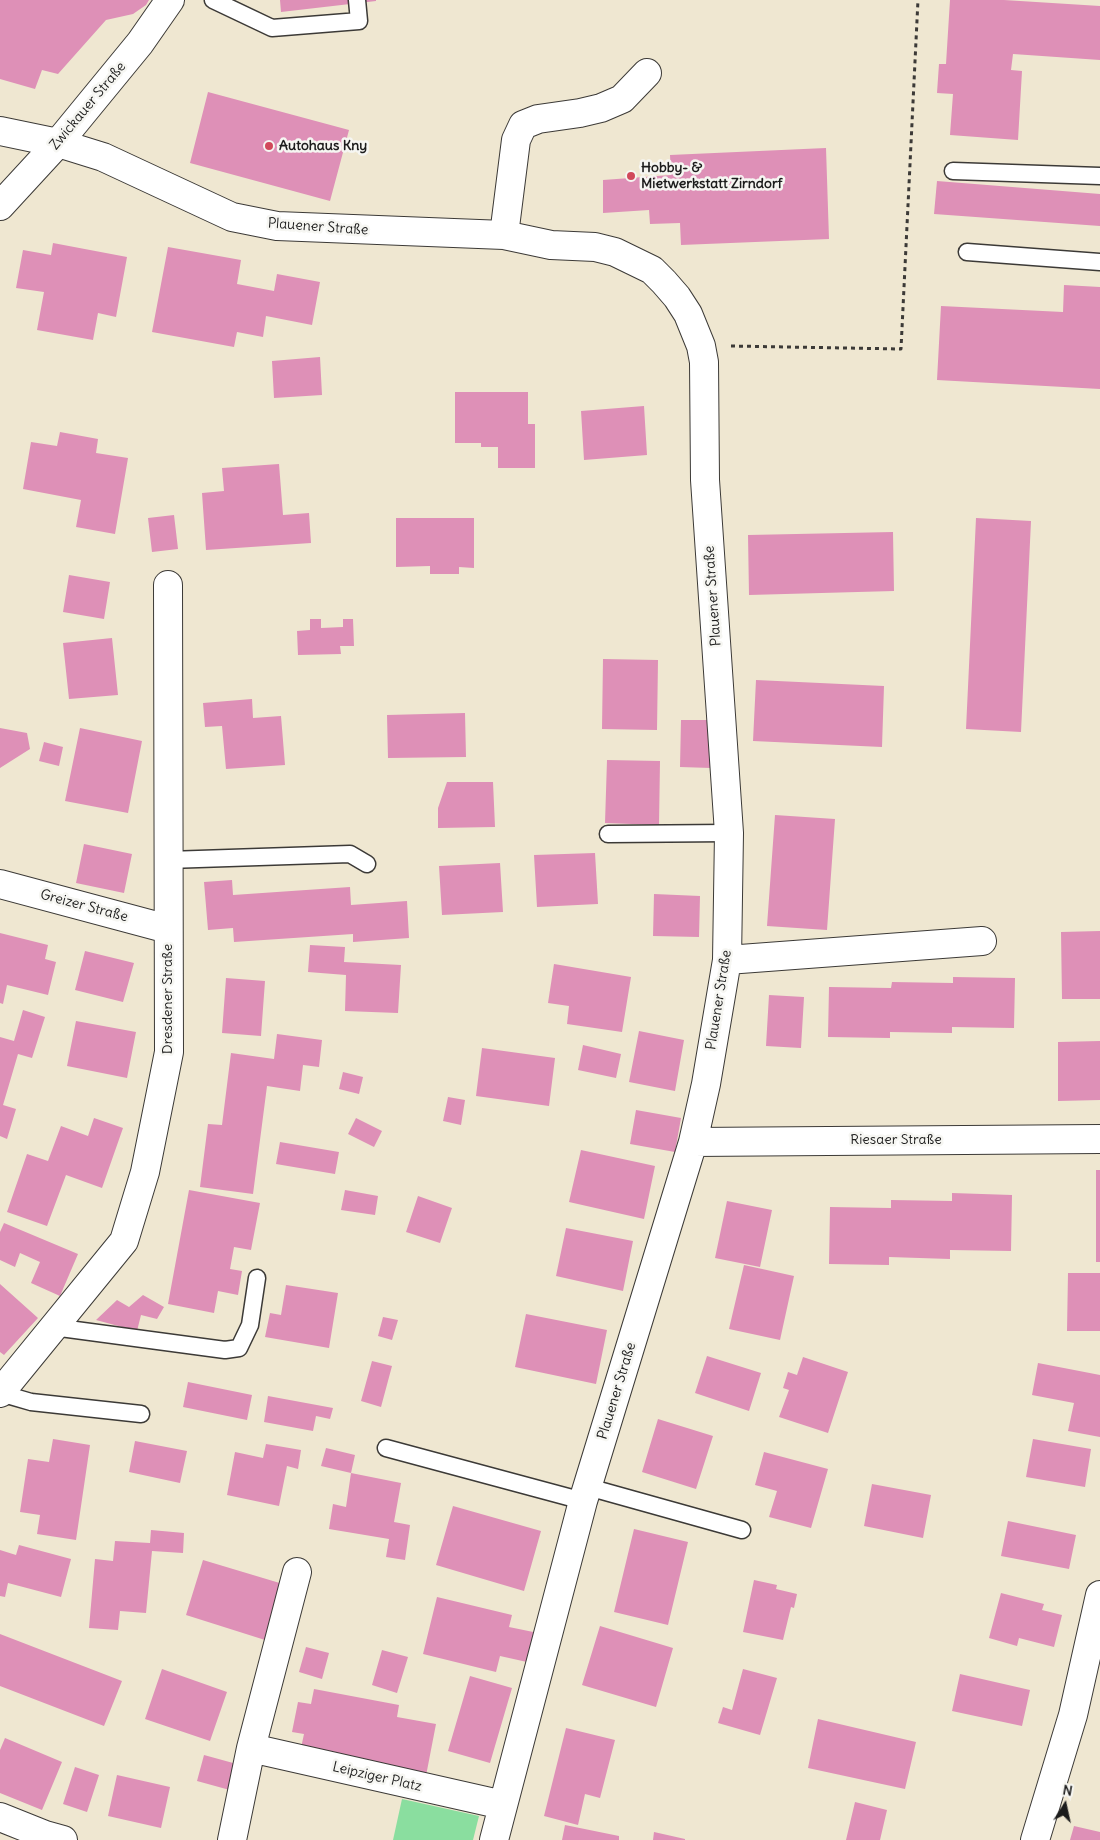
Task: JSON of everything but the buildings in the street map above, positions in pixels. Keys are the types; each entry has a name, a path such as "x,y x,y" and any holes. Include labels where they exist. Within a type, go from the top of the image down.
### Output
{"street":[{"name":"Zwickauer Straße","path":"0,206 58,143 140,43 170,0"},
{"path":"504,235 516,140 523,125 538,119 601,108 622,99 647,73"},
{"name":"Plauener Straße","path":"0,130 58,143 103,157 232,217 241,219 277,226 504,235 551,245 595,247 608,250 652,270 677,297 688,314 701,346 704,362 705,480 729,833 728,960 706,1084 693,1142 585,1494 494,1840"},
{"name":"Dresdener Straße","path":"0,1393 124,1241 145,1172 169,1052 168,585"},
{"name":"Greizer Straße","path":"0,884 168,929"},
{"path":"728,960 982,941"},
{"name":"Riesaer Straße","path":"693,1142 1100,1139"},
{"path":"232,1840 251,1748 297,1572"},
{"path":"1036,1840 1073,1715 1100,1595"},
{"name":"Leipziger Platz","path":"251,1748 502,1805"},
{"path":"0,1818 44,1835 63,1840"}],"lane":[{"path":"223,2 272,28 359,21 357,0"},
{"path":"953,171 1100,176"},
{"path":"967,252 1100,262"},
{"path":"608,834 729,833"},
{"path":"168,860 350,854 367,864"},
{"path":"53,1328 225,1350 238,1348 250,1325 257,1278"},
{"path":"0,1393 30,1402 141,1414"},
{"path":"386,1448 742,1530"}],"path":[{"path":"701,346 901,348 918,0"}],"green space":[{"path":"402,1799 479,1816 473,1840 393,1840"}],"place":[{"name":"Autohaus Kny","path":"269,146"},
{"name":"Hobby- & Mietwerkstatt Zirndorf","path":"631,176"}]}
